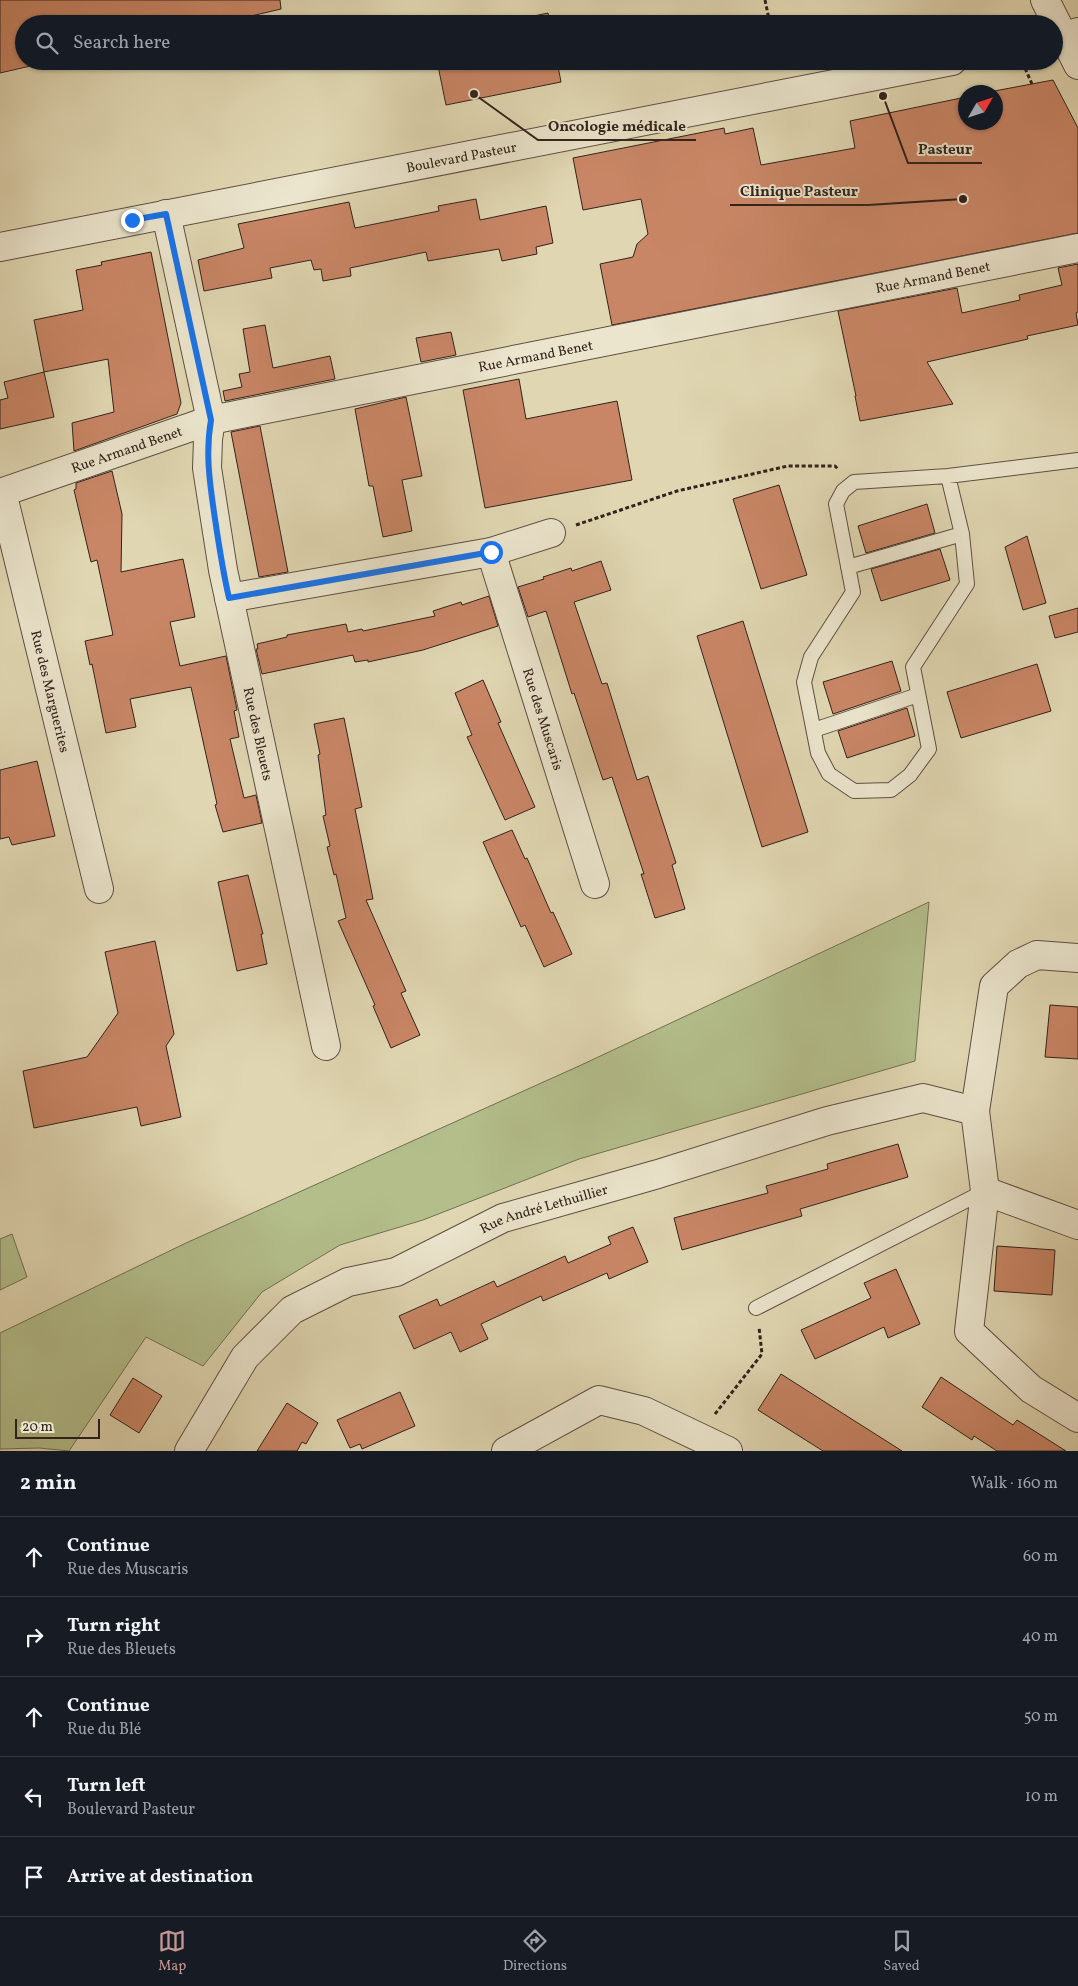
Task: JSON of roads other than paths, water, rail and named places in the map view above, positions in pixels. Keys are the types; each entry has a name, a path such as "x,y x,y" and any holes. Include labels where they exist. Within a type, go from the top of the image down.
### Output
{"street":[{"path":"1045,0 1053,15"},
{"path":"1065,37 1078,65"},
{"name":"Boulevard Pasteur","path":"0,247 906,70"},
{"name":"Rue des Bleuets","path":"166,214 211,420 207,468 223,570 326,1046"},
{"name":"Rue Armand Benet","path":"1,493 211,420 1078,248"},
{"name":"Rue des Marguerites","path":"1,493 99,889"},
{"path":"229,598 491,552 552,533"},
{"name":"Rue des Muscaris","path":"491,552 595,884"},
{"path":"1078,958 1037,955 1018,964 994,986 975,1111 985,1190 969,1331 1031,1389 1078,1418"},
{"name":"Rue André Lethuillier","path":"189,1451 244,1357 292,1310 348,1282 396,1272 503,1218 658,1174 827,1121 923,1098 975,1111"},
{"path":"985,1190 1078,1225"},
{"path":"506,1451 599,1400 644,1411 728,1451"}],"lane":[{"path":"948,476 962,534 966,584 913,667 929,749 910,775 891,790 854,791 829,774 818,753 804,682 811,658 853,592 836,504 843,491 854,482 948,476 1078,460"},
{"path":"848,567 962,534"},
{"path":"814,730 918,694"},
{"path":"756,1308 985,1190"}],"place":[{"name":"Oncologie médicale","path":"474,94"},
{"name":"Pasteur","path":"883,96"},
{"name":"Clinique Pasteur","path":"963,199"}]}
